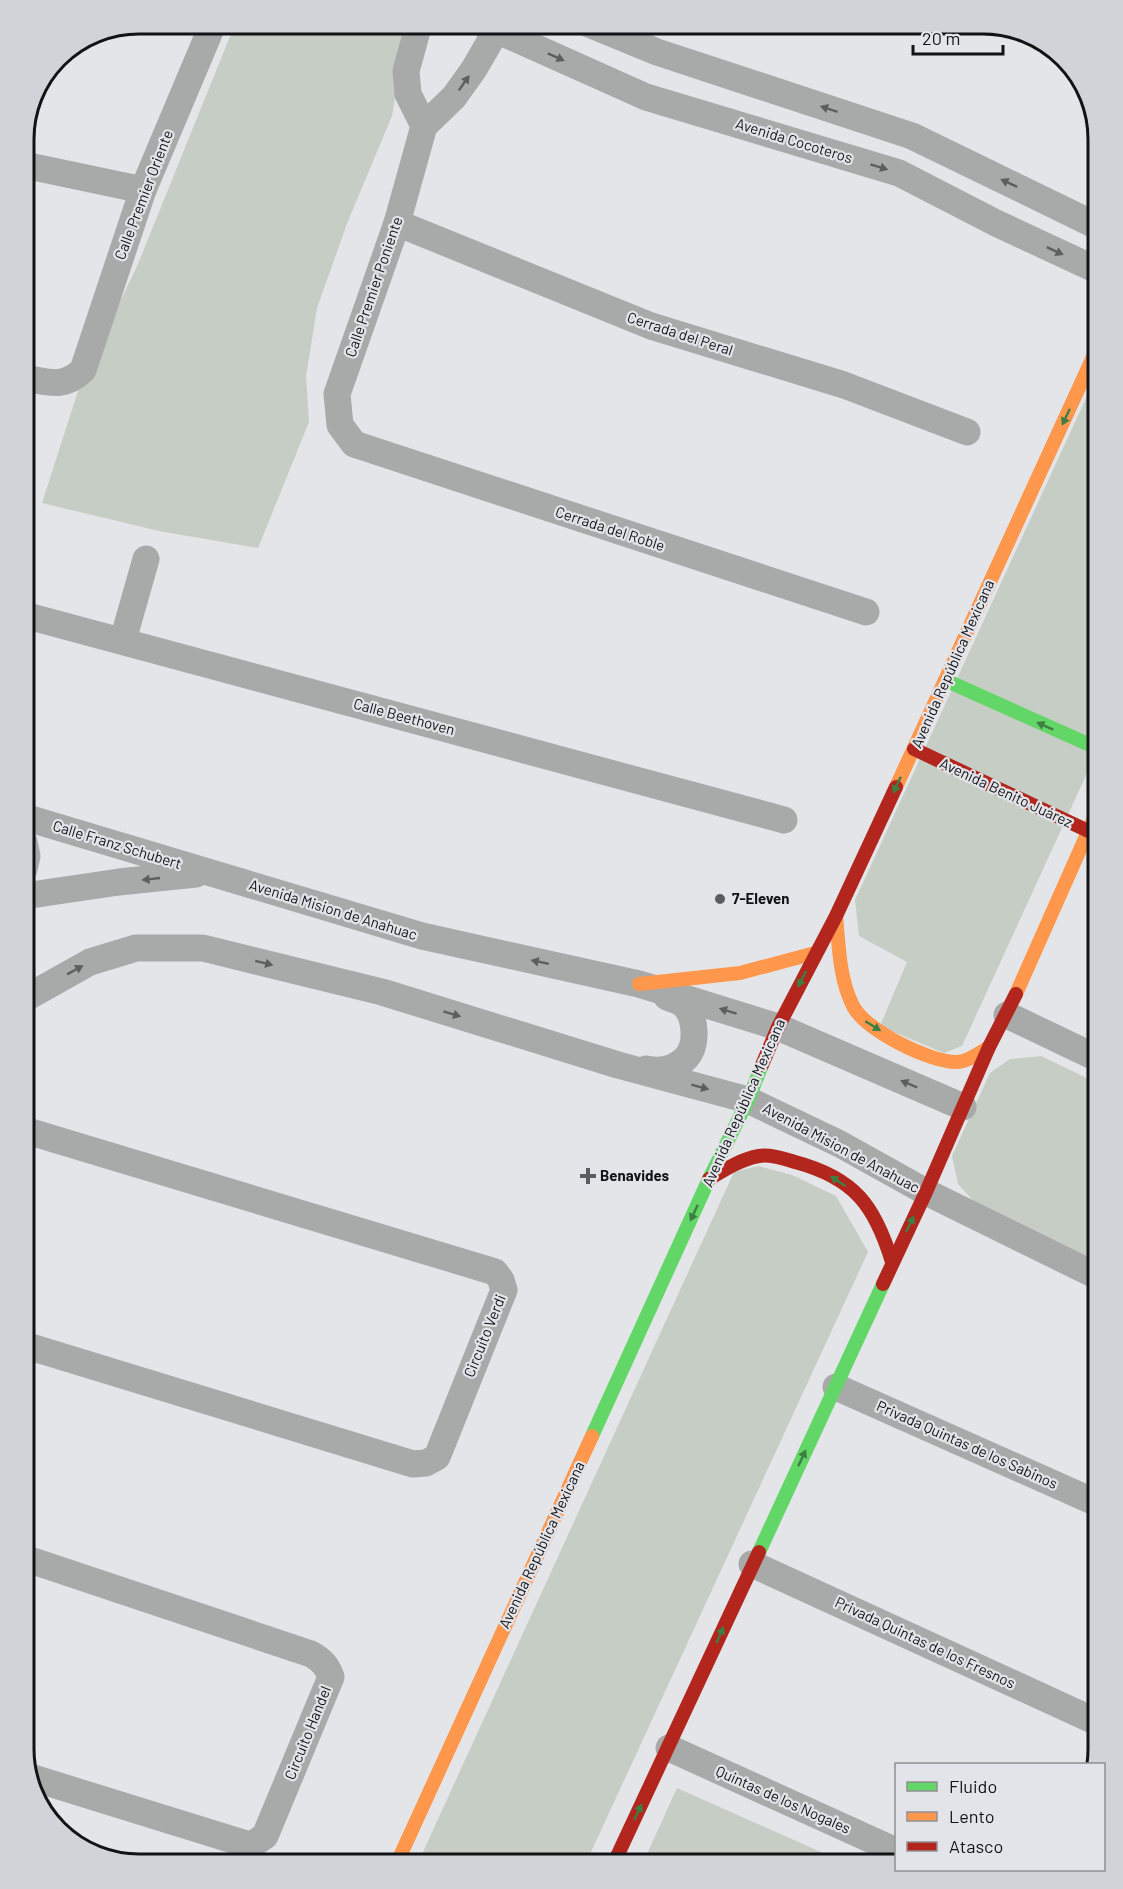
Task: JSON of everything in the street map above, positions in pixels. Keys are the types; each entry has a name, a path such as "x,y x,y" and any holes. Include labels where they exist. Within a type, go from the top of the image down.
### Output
{"main road":[{"name":"Avenida República Mexicana","path":"401,1854 709,1179 748,1100 778,1027 836,916 1088,369"},
{"path":"945,680 1088,744"},
{"name":"Avenida Benito Juárez","path":"914,749 1088,831"},
{"path":"618,1854 926,1192 989,1047 1007,1015 1088,846"},
{"path":"836,916 843,977 851,1004 863,1020 890,1037 944,1060 956,1062 967,1060 989,1047"},
{"path":"639,984 740,973 815,953"},
{"path":"709,1179 735,1164 762,1155 797,1161 824,1172 853,1191 868,1206 880,1226 892,1262"}],"street":[{"name":"Calle Premier Oriente","path":"35,380 59,384 73,380 83,370 142,190 208,35"},
{"path":"416,35 406,71 408,94 424,126 454,97 474,69 487,35"},
{"name":"Avenida Cocoteros","path":"506,35 646,97 899,173 996,223 1088,266"},
{"path":"616,35 657,52 912,136 1088,222"},
{"name":"Calle Premier Poniente","path":"354,444 340,424 337,394 397,223 424,126"},
{"path":"35,167 142,190"},
{"name":"Cerrada del Peral","path":"397,223 651,326 844,385 967,432"},
{"name":"Cerrada del Roble","path":"354,444 866,612"},
{"path":"123,640 146,559"},
{"name":"Calle Beethoven","path":"35,618 784,820"},
{"name":"Calle Franz Schubert","path":"35,820 209,873"},
{"name":"Avenida Mision de Anahuac","path":"35,894 119,882 209,873 422,936 639,984 778,1027 963,1107"},
{"name":"Avenida Mision de Anahuac","path":"34,993 90,962 136,948 203,948 382,992 618,1065 748,1100 840,1144 926,1192 1088,1272"},
{"name":"Avenida Mision de Anahuac","path":"618,1065 658,1071 675,1066 687,1057 694,1037 694,1019 683,1004 639,984"},
{"path":"1007,1015 1088,1054"},
{"name":"Circuito Verdi","path":"34,1133 495,1272 504,1290 436,1457 426,1462 413,1464 34,1348"},
{"name":"Privada Quintas de los Sabinos","path":"836,1387 1088,1499"},
{"name":"Circuito Handel","path":"34,1561 311,1654 321,1660 331,1677 265,1836 253,1844 246,1844 39,1780"},
{"name":"Privada Quintas de los Fresnos","path":"752,1564 1088,1718"},
{"name":"Quintas de los Nogales","path":"669,1748 895,1850"}],"shaded area":[{"path":"231,35 402,35 404,43 392,116 348,221 317,308 306,376 309,422 258,548 159,531 42,503 79,388 138,264"},
{"path":"1088,394 1088,771 962,1046 944,1053 880,1026 907,962 859,936 855,900"},
{"path":"1041,1056 1088,1079 1088,1257 980,1208 958,1184 952,1156 990,1073 1010,1059"},
{"path":"758,1166 792,1175 836,1196 868,1252 590,1854 422,1854 734,1172"},
{"path":"677,1788 825,1854 647,1854"}],"traffic: fast":[{"path":"945,680 1088,744"},
{"path":"592,1436 709,1179 748,1100 762,1065"},
{"path":"759,1552 883,1284"}],"traffic: slow":[{"path":"896,787 1088,368"},
{"path":"1016,994 1088,832"},
{"path":"836,916 840,962 848,995 853,1006 870,1025 915,1051 944,1061 965,1060 989,1047"},
{"path":"639,984 740,973 815,953"},
{"path":"401,1854 592,1436"}],"traffic: jam":[{"path":"914,749 1088,831"},
{"path":"762,1065 778,1027 836,916 896,787"},
{"path":"883,1284 989,1047 1016,994"},
{"path":"709,1179 739,1162 763,1156 782,1158 833,1176 860,1197 870,1210 892,1262"},
{"path":"618,1854 759,1552"}],"place":[{"name":"7-Eleven","path":"720,899"},
{"name":"Benavides","path":"588,1176"}]}
